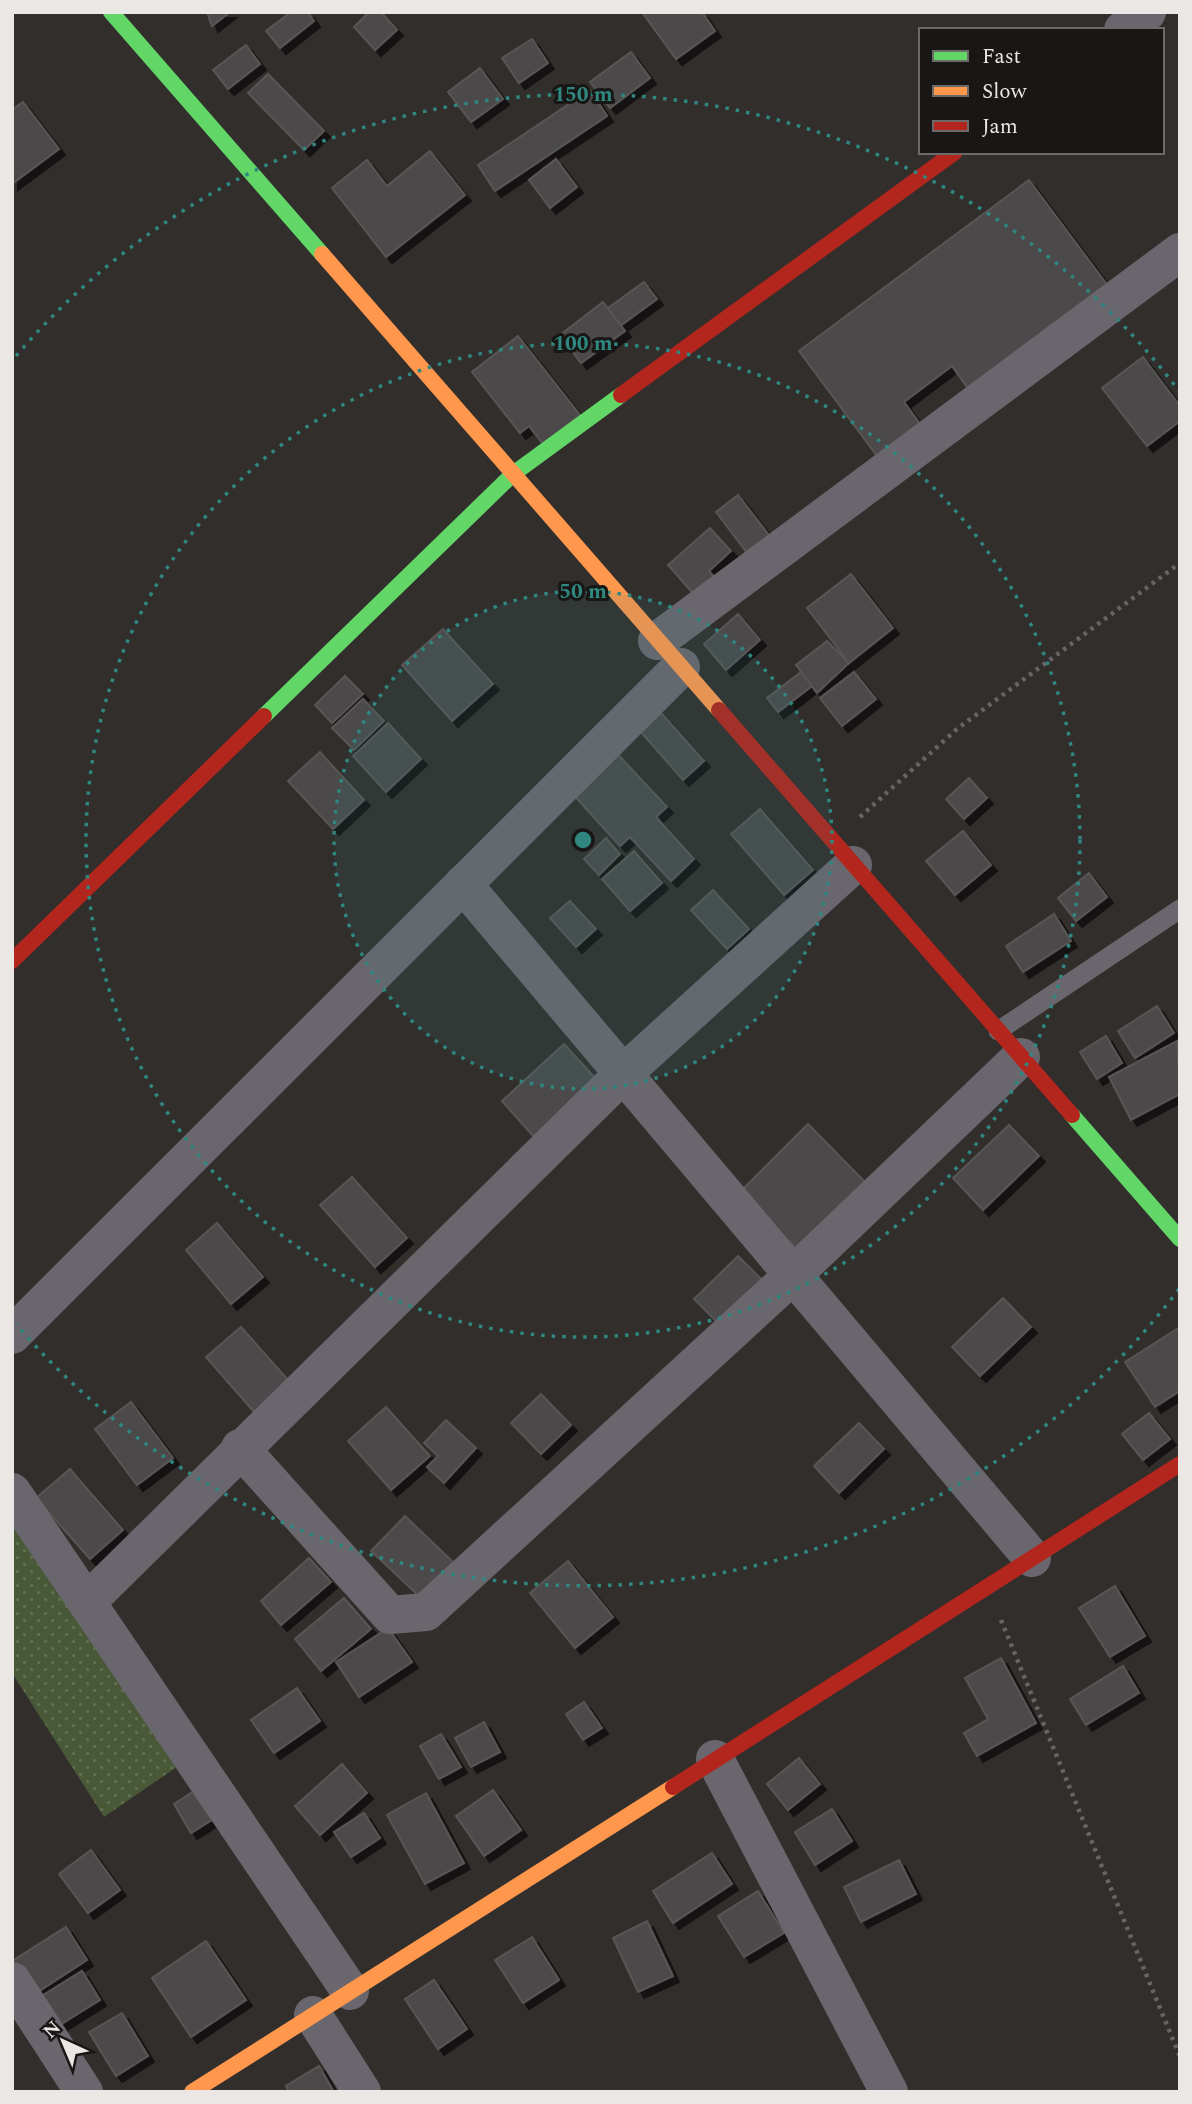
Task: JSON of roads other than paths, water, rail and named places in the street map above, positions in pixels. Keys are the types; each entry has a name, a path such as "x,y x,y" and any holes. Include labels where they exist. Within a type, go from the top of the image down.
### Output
{"street":[{"path":"111,12 1180,1239"},
{"path":"1126,28 1147,12"},
{"path":"12,961 513,474 952,154"},
{"path":"12,1335 463,884 669,654 1180,252"},
{"path":"88,1601 240,1448 624,1073 843,853"},
{"path":"463,884 1032,1558"},
{"path":"240,1448 390,1615 426,1612 793,1275 1009,1044"},
{"path":"192,2092 1180,1464"},
{"path":"12,1492 350,1991"},
{"path":"715,1759 889,2092"},
{"path":"12,1981 84,2092"},
{"path":"313,2015 362,2092"}],"lane":[{"path":"1009,1044 1180,909"}]}
